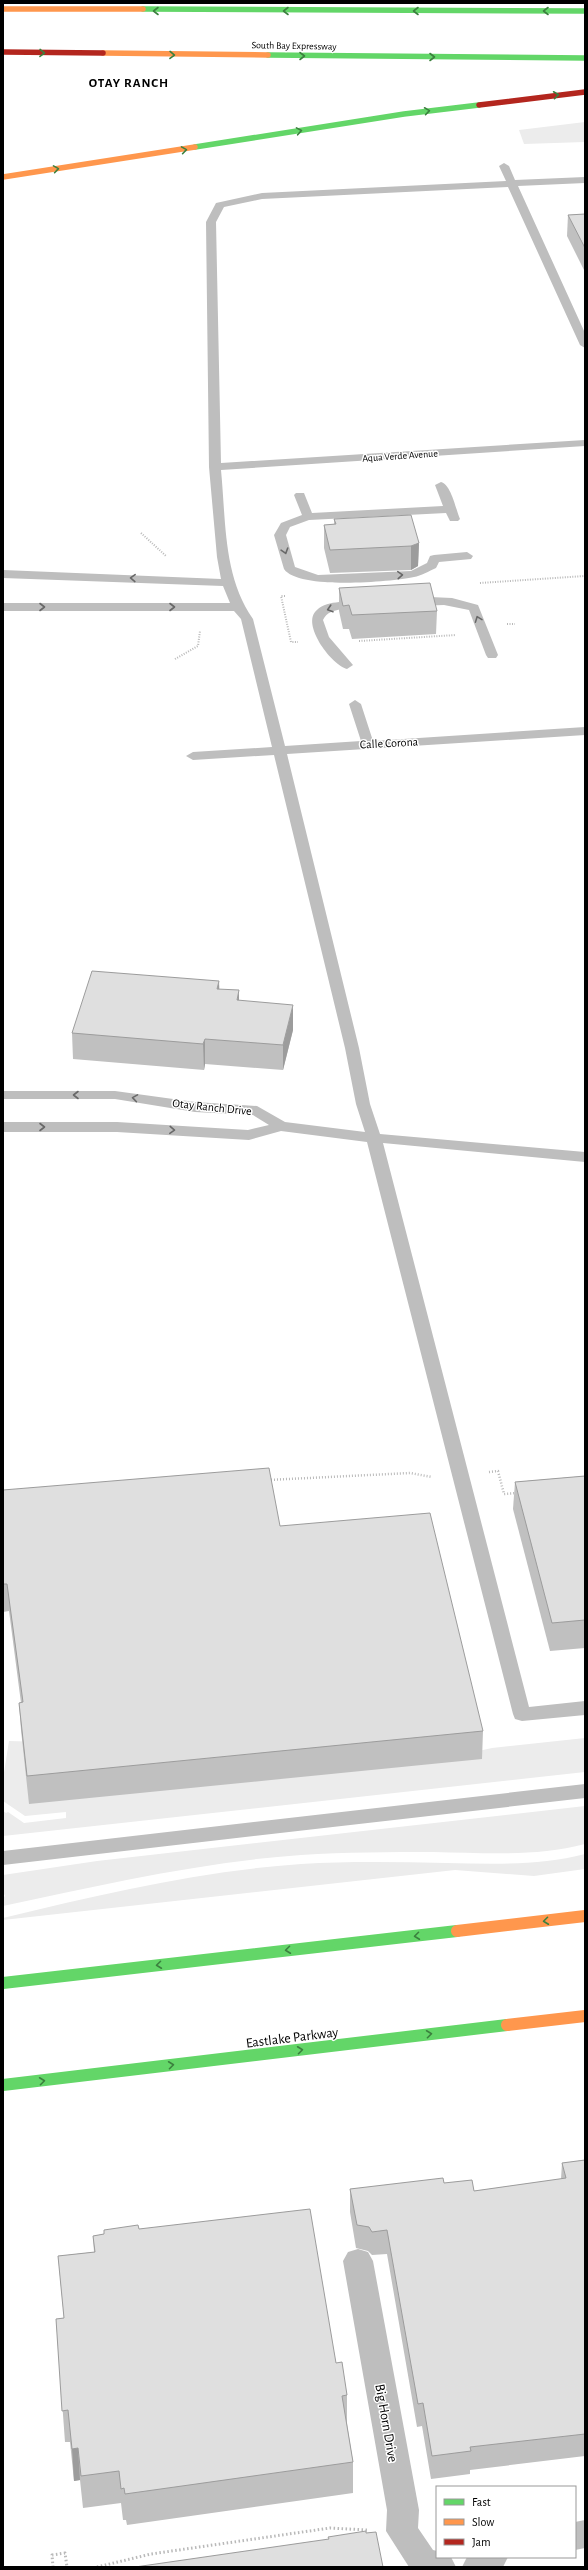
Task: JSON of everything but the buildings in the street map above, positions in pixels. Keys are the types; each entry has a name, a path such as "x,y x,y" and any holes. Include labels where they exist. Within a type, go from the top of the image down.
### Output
{"main road":[{"path":"3,9 585,12"},
{"name":"South Bay Expressway","path":"3,52 585,58"},
{"path":"3,177 404,114 585,92"},
{"path":"3,1983 585,1916"},
{"name":"Eastlake Parkway","path":"3,2085 585,2016"}],"street":[{"name":"Big Horn Drive","path":"358,2261 403,2510 402,2531"},
{"path":"402,2531 422,2560 440,2567"},
{"path":"478,2567 491,2558"}],"lane":[{"path":"504,166 585,345"},
{"path":"585,180 262,196 220,205 211,222 215,467 223,557 228,582 238,607 247,619 355,1062 363,1104 374,1138 522,1714 585,1708"},
{"name":"Aqua Verde Avenue","path":"215,467 585,443"},
{"path":"441,485 452,514 308,517 285,525 280,535 290,569 316,579 413,574 432,565 434,559 467,556"},
{"path":"300,495 308,517"},
{"path":"3,574 228,582"},
{"path":"398,603 443,600 460,602 474,608 492,655"},
{"path":"347,665 323,641 318,621 322,612 330,607 375,604"},
{"path":"3,607 238,607"},
{"path":"355,704 368,744"},
{"name":"Calle Corona","path":"193,756 278,749 585,731"},
{"name":"Otay Ranch Drive","path":"3,1095 115,1095 195,1107 256,1111 281,1126"},
{"path":"281,1126 374,1138 585,1157"},
{"name":"Otay Ranch Drive","path":"3,1127 117,1127 249,1135 281,1126"},
{"path":"3,1858 585,1792"}],"path":[{"path":"141,533 170,560"},
{"path":"283,615 290,642 345,639 348,642 456,634 454,627 481,627 515,624"},
{"path":"175,659 198,646 202,628"},
{"path":"262,1481 410,1473 427,1478 498,1471 504,1494 518,1493"},
{"path":"97,2567 151,2554 330,2528 402,2531"},
{"path":"53,2567 52,2555 65,2553 67,2567"}],"shaded area":[{"path":"585,122 585,142 524,144 519,130"},
{"path":"585,1738 585,1772 3,1836 3,1811 6,1813 8,1812 24,1823 66,1818 66,1812 25,1816 3,1801 3,1779 9,1741 465,1754 492,1748"},
{"path":"585,1806 585,1844 567,1848 529,1853 368,1852 263,1858 151,1875 3,1906 3,1898 5,1896 3,1892 3,1875 97,1861"},
{"path":"585,1854 585,1869 534,1876 455,1870 3,1920 3,1918 114,1892 188,1878 263,1867 355,1862 481,1864 516,1863 551,1861"}],"traffic: fast":[{"path":"143,9 585,11"},
{"path":"268,55 585,58"},
{"path":"195,147 404,114 479,105"},
{"path":"3,1983 457,1931"},
{"path":"3,2085 507,2025"}],"traffic: slow":[{"path":"3,9 143,9"},
{"path":"103,53 268,55"},
{"path":"3,177 195,147"},
{"path":"457,1931 585,1916"},
{"path":"507,2025 585,2016"}],"traffic: jam":[{"path":"3,52 103,53"},
{"path":"479,105 585,92"}],"district":[{"name":"OTAY RANCH","path":"129,82"}]}
